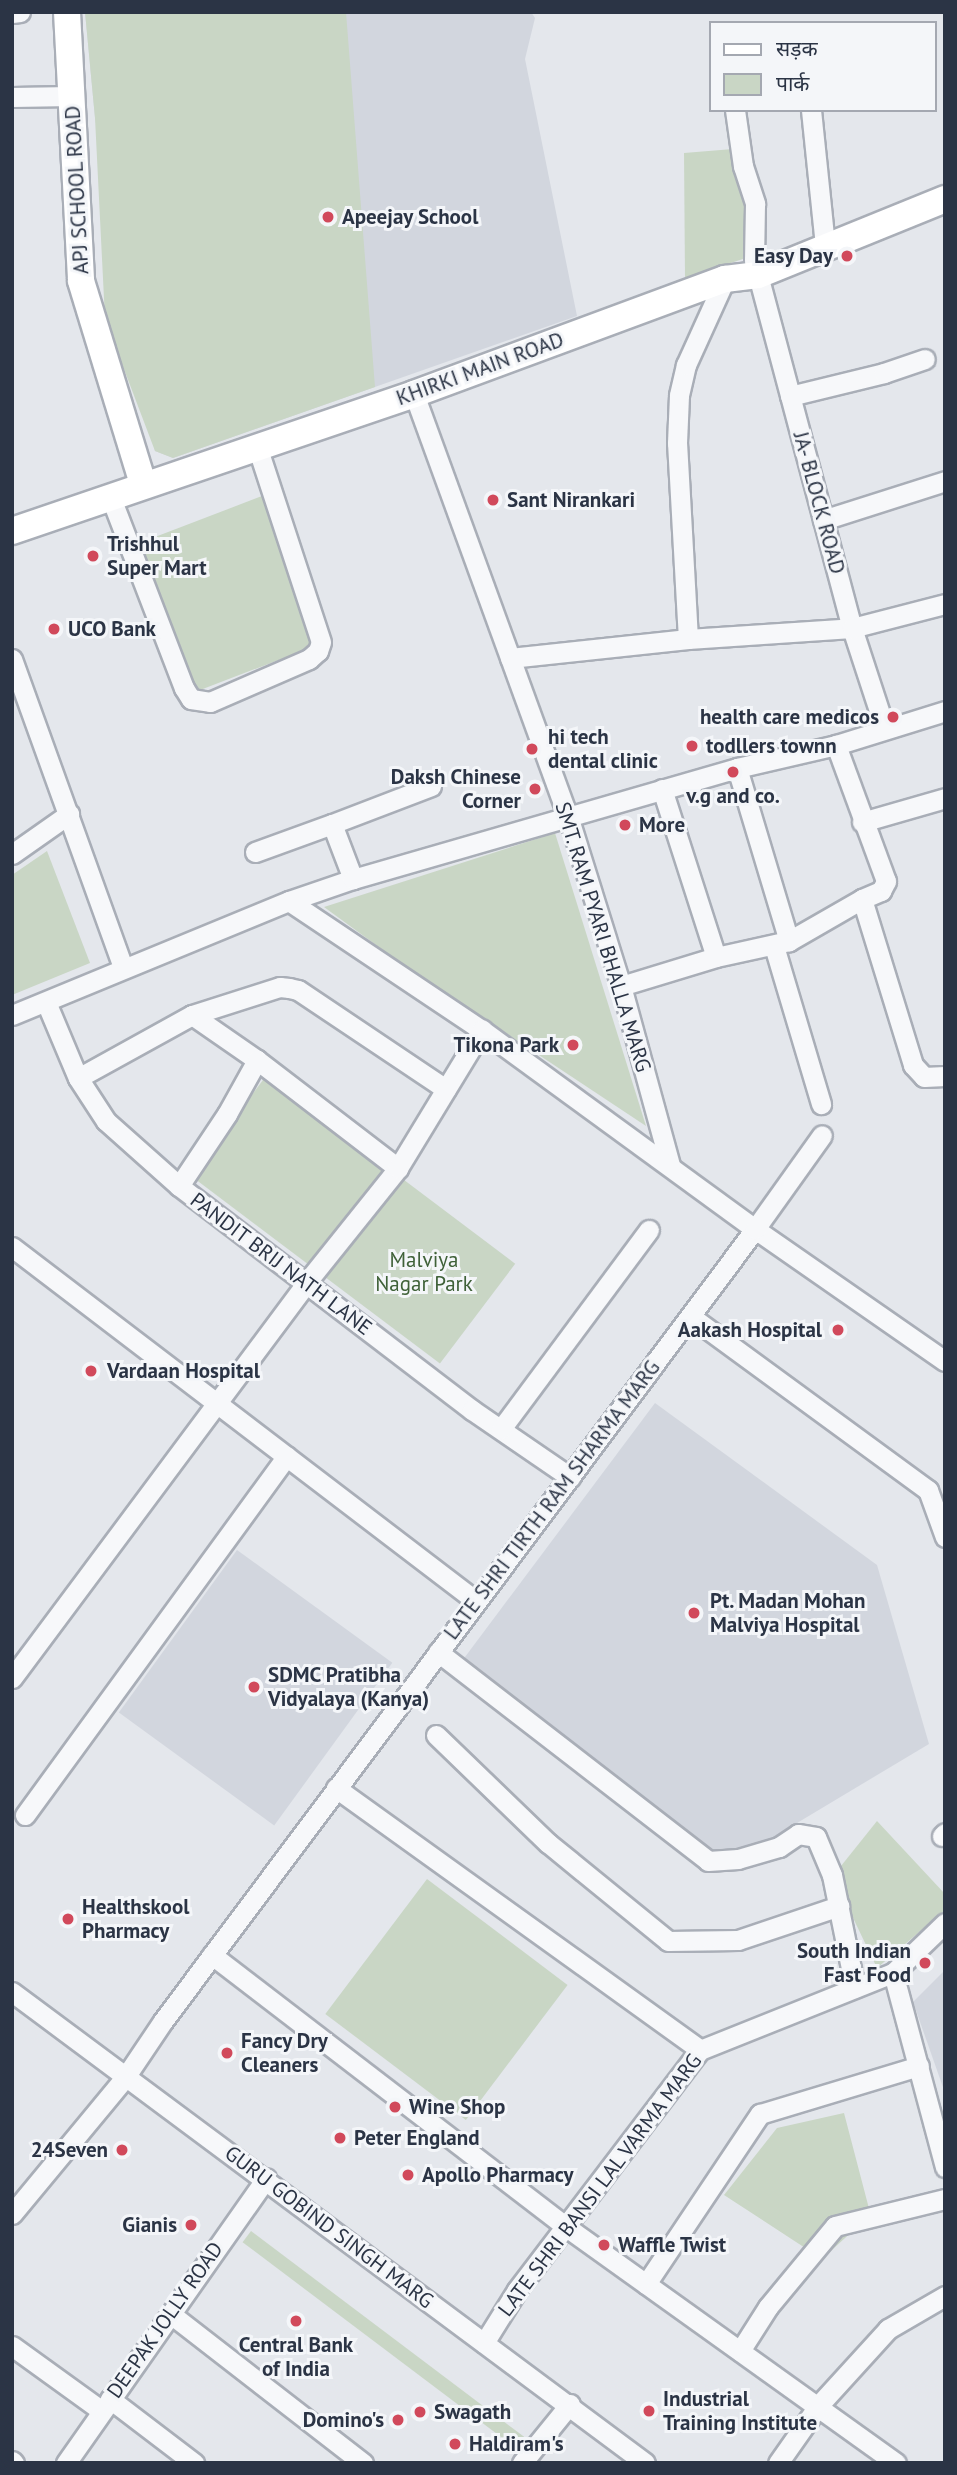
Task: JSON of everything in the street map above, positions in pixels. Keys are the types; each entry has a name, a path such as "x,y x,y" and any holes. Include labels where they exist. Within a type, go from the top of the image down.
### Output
{"street":[{"path":"12,13 20,12"},
{"name":"APJ SCHOOL ROAD","path":"67,12 81,281 143,485"},
{"path":"12,97 72,96"},
{"name":"JA- BLOCK ROAD","path":"735,112 743,166 755,204 754,260 852,628 886,729"},
{"path":"811,112 825,245"},
{"name":"KHIRKI MAIN ROAD","path":"12,531 414,394 726,279 758,275 825,245 945,199"},
{"path":"688,639 677,443 679,395 686,365 726,279"},
{"path":"790,396 884,373 925,359"},
{"name":"SMT. RAM PYARI BHALLA MARG","path":"414,394 568,816 621,986 670,1165"},
{"path":"110,498 184,688 191,699 210,702 309,659 318,651 321,642 257,446"},
{"path":"823,520 945,481"},
{"path":"510,657 688,639 852,628 945,604"},
{"path":"12,659 123,968"},
{"path":"12,1015 289,901 353,879 737,768 836,745 945,711"},
{"path":"621,986 716,957 781,943 881,891 886,881 862,822 836,745"},
{"path":"737,768 821,1104"},
{"path":"255,852 431,786"},
{"path":"662,789 716,957"},
{"path":"862,822 945,798"},
{"path":"12,854 69,814"},
{"path":"332,824 353,879"},
{"path":"862,899 914,1065 924,1077 945,1076"},
{"path":"289,901 482,1030 755,1229 945,1361"},
{"path":"78,1078 192,1015 280,987 298,990 446,1089"},
{"name":"PANDIT BRIJ NATH LANE","path":"46,1002 78,1078 106,1121 179,1186 501,1429 570,1477"},
{"path":"192,1015 257,1059 398,1168"},
{"path":"12,1678 306,1283 398,1168 482,1030"},
{"path":"179,1186 227,1114 257,1059"},
{"name":"LATE SHRI TIRTH RAM SHARMA MARG","path":"16,2201 125,2076 212,1955 755,1229 822,1135"},
{"path":"501,1429 649,1230"},
{"path":"12,1247 476,1601"},
{"path":"690,1316 928,1490 945,1537"},
{"path":"25,1815 286,1456"},
{"path":"438,1652 708,1861 738,1859 779,1847 798,1834 816,1837 832,1875 855,1988"},
{"path":"436,1735 548,1843 668,1941 738,1940 839,1906"},
{"path":"337,1788 700,2050"},
{"name":"LATE SHRI BANSI LAL VARMA MARG","path":"484,2343 517,2290 700,2050 893,1973 945,1923"},
{"path":"212,1955 565,2226 896,2463"},
{"path":"893,1973 945,2167"},
{"name":"GURU GOBIND SINGH MARG","path":"12,1992 570,2404 645,2463"},
{"path":"646,2284 760,2114 919,2066"},
{"name":"DEEPAK JOLLY ROAD","path":"66,2463 266,2178"},
{"path":"740,2351 768,2307 835,2226 945,2199"},
{"path":"778,2463 818,2406 888,2329 945,2296"},
{"path":"172,2315 363,2463"},
{"path":"12,2346 194,2463"},
{"path":"522,2463 570,2404"}],"shaded area":[{"name":"Apeejay School","path":"85,12 531,12 535,18 525,59 577,316 173,458 155,451 95,118"},
{"name":"Pt. Madan Mohan Malviya Hospital","path":"655,1403 877,1565 929,1744 720,1869 462,1661"},
{"name":"SDMC Pratibha Vidyalaya (Kanya)","path":"237,1550 392,1663 274,1825 119,1713"},
{"path":"945,1970 945,2093 913,2002"}],"green space":[{"name":"Apeejay School","path":"85,12 346,12 375,387 173,458 155,451 105,319 95,118"},
{"path":"733,149 750,203 749,257 685,278 684,153"},
{"path":"262,496 319,644 198,691 141,543"},
{"name":"Tikona Park","path":"555,833 646,1126 402,964 324,907"},
{"path":"47,851 90,963 12,995 12,875"},
{"name":"Malviya Nagar Park","path":"266,1076 515,1264 440,1364 191,1176"},
{"path":"877,1821 945,1894 945,1910 877,1968 833,1876"},
{"path":"427,1879 568,1985 466,2120 325,2014"},
{"path":"844,2113 872,2220 856,2228 822,2259 724,2195 777,2128"},
{"path":"251,2231 524,2437 516,2448 243,2242"}],"place":[{"name":"Apeejay School","path":"328,217"},
{"name":"Easy Day","path":"847,256"},
{"name":"Sant Nirankari","path":"493,500"},
{"name":"Trishhul Super Mart","path":"93,556"},
{"name":"UCO Bank","path":"54,629"},
{"name":"health care medicos","path":"893,717"},
{"name":"todllers townn","path":"692,746"},
{"name":"hi tech dental clinic","path":"532,749"},
{"name":"v.g and co.","path":"733,772"},
{"name":"Daksh Chinese Corner","path":"535,789"},
{"name":"More","path":"625,825"},
{"name":"Tikona Park","path":"573,1045"},
{"name":"Aakash Hospital","path":"838,1330"},
{"name":"Vardaan Hospital","path":"91,1371"},
{"name":"Pt. Madan Mohan Malviya Hospital","path":"694,1613"},
{"name":"SDMC Pratibha Vidyalaya (Kanya)","path":"254,1687"},
{"name":"Healthskool Pharmacy","path":"68,1919"},
{"name":"South Indian Fast Food","path":"925,1963"},
{"name":"Fancy Dry Cleaners","path":"227,2053"},
{"name":"Wine Shop","path":"395,2107"},
{"name":"Peter England","path":"340,2138"},
{"name":"24Seven","path":"122,2150"},
{"name":"Apollo Pharmacy","path":"408,2175"},
{"name":"Gianis","path":"191,2225"},
{"name":"Waffle Twist","path":"604,2245"},
{"name":"Central Bank of India","path":"296,2321"},
{"name":"Industrial Training Institute","path":"649,2411"},
{"name":"Swagath","path":"420,2412"},
{"name":"Domino's","path":"398,2420"},
{"name":"Haldiram's","path":"455,2444"}]}
